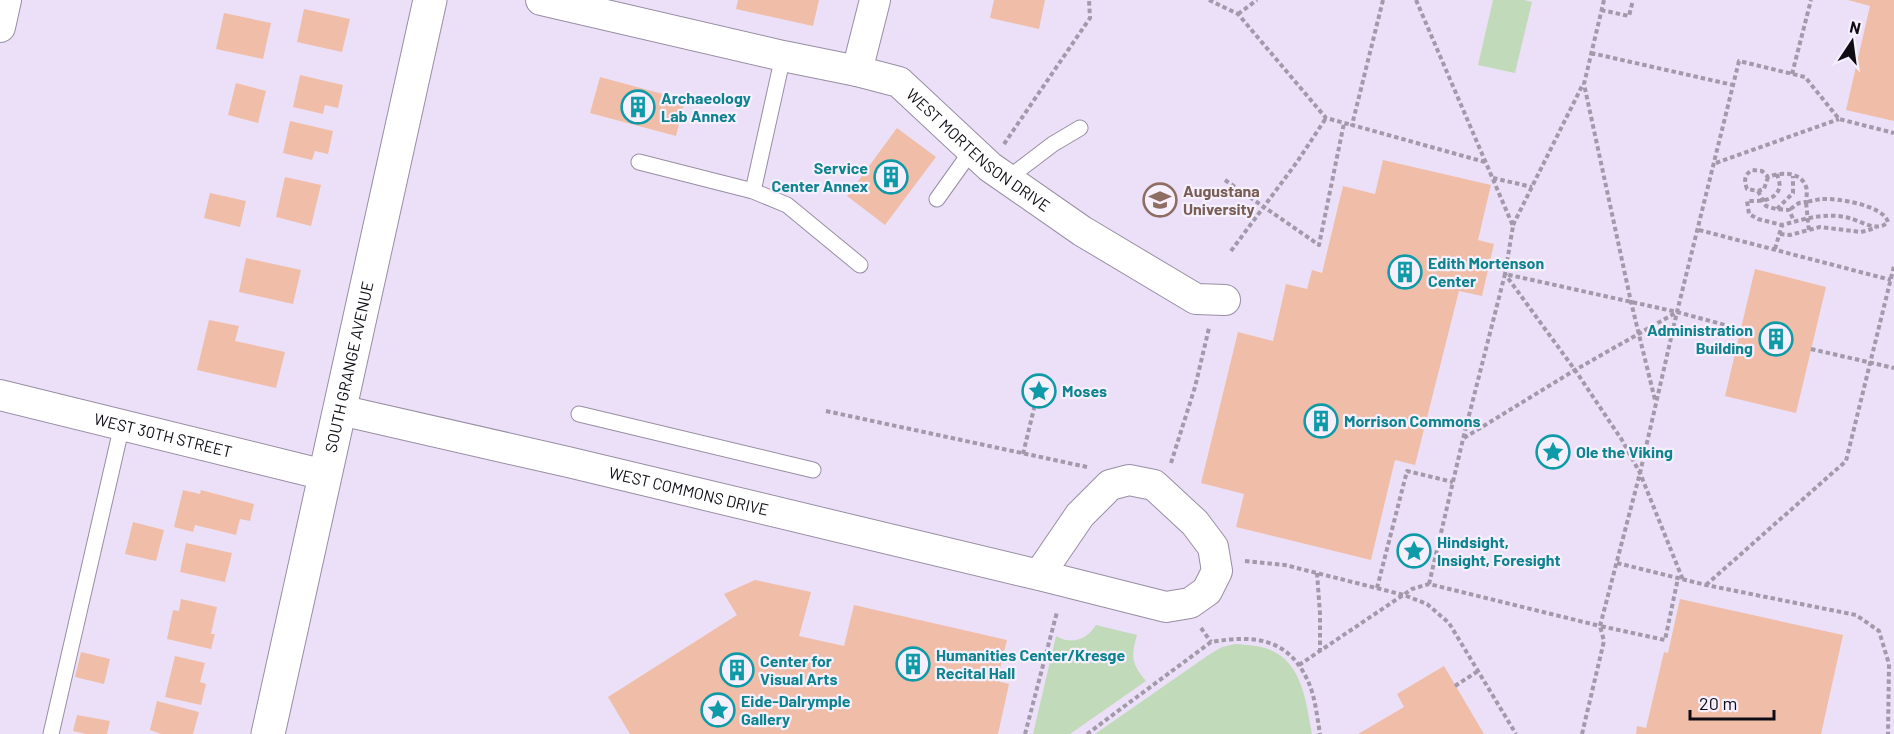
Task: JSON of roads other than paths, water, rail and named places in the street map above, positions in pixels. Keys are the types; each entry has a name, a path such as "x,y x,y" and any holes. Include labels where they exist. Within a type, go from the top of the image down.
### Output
{"street":[{"path":"0,27 6,0"},
{"name":"SOUTH GRANGE AVENUE","path":"268,734 430,0"},
{"name":"WEST MORTENSON DRIVE","path":"541,0 899,82 989,165 1082,231 1218,311"},
{"path":"857,71 874,0"},
{"name":"WEST 30TH STREET","path":"0,395 326,475"},
{"name":"WEST COMMONS DRIVE","path":"340,410 568,462 1166,607 1190,603 1207,591 1217,571 1213,547 1195,524 1154,485 1129,480 1110,485 1080,515 1039,575"}],"lane":[{"path":"753,191 783,56"},
{"path":"937,199 989,165 1053,144 1080,128"},
{"path":"639,162 753,191 787,205 860,265"},
{"path":"579,414 813,470"},
{"path":"51,734 122,425"}],"place":[{"name":"Archaeology Lab Annex","path":"638,107"},
{"name":"Service Center Annex","path":"891,177"},
{"name":"Augustana University","path":"1160,200"},
{"name":"Edith Mortenson Center","path":"1405,272"},
{"name":"Administration Building","path":"1776,339"},
{"name":"Moses","path":"1039,391"},
{"name":"Morrison Commons","path":"1321,421"},
{"name":"Ole the Viking","path":"1553,452"},
{"name":"Hindsight, Insight, Foresight","path":"1414,551"},
{"name":"Humanities Center/Kresge Recital Hall","path":"913,664"},
{"name":"Center for Visual Arts","path":"737,670"},
{"name":"Eide-Dalrymple Gallery","path":"718,710"}]}
